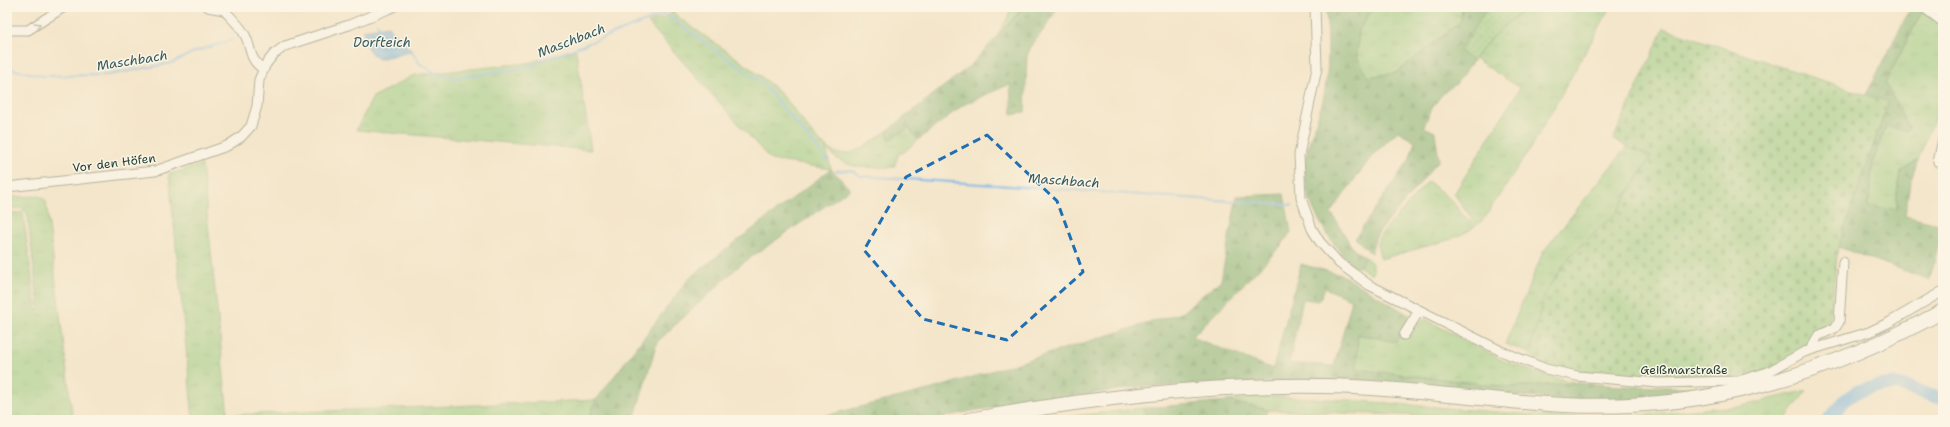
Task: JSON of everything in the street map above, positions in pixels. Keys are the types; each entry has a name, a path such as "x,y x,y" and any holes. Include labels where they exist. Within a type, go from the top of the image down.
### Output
{"highway":[{"path":"969,420 1091,400 1198,389 1280,386 1557,405 1638,406 1711,397 1780,383 1850,361 1862,352 1943,311"},
{"path":"1011,420 1110,405 1181,398 1281,392 1351,390"}],"street":[{"path":"7,30 28,30 64,7"},
{"path":"208,7 226,9 238,24 246,38 254,62 263,69 274,54 285,46 393,7"},
{"name":"Geißmarstraße","path":"1315,7 1317,68 1311,103 1302,133 1299,155 1301,198 1306,216 1320,242 1339,264 1369,285 1501,351 1546,369 1577,376 1658,383 1738,381 1768,372 1810,350 1869,332 1894,320 1943,291"},
{"path":"1922,7 1943,22"},
{"name":"Vor den Höfen","path":"7,186 155,171 227,146 241,137 251,126 257,106 259,85 263,69"},
{"path":"1938,162 1943,139"},
{"path":"1810,350 1818,336 1835,328 1839,322 1844,262"},
{"path":"1404,335 1419,310"}],"highlighted area":[{"path":"987,135 1057,201 1083,272 1007,340 923,319 864,250 906,177"}],"green space":[{"path":"1011,7 1021,7 1019,12 997,36 1008,17"},
{"path":"1021,7 1058,7 1050,21 1031,47 1027,56 1025,112 1012,115 1010,84 963,105 918,140 909,128 889,140 887,131 971,65 1019,13"},
{"path":"1326,7 1374,7 1359,30 1357,57 1368,77 1396,73 1461,21 1462,7 1527,7 1502,26 1482,48 1456,84 1450,87 1436,102 1424,127 1435,132 1439,160 1376,236 1371,253 1355,238 1409,160 1415,141 1398,131 1372,156 1331,212 1353,249 1365,257 1355,272 1331,239 1317,216 1307,191 1305,178 1308,147 1326,84 1328,51"},
{"path":"1374,7 1462,7 1461,21 1396,73 1367,77 1357,57 1359,30"},
{"path":"1488,7 1527,7 1498,32 1473,61 1460,51"},
{"path":"1527,7 1611,7 1533,144 1483,220 1470,230 1452,239 1381,259 1377,244 1379,237 1428,181 1451,200 1469,222 1472,219 1454,194 1520,88 1474,58 1502,27"},
{"path":"1911,7 1919,7 1923,10 1885,83 1909,127 1906,131 1886,126 1873,161 1868,207 1897,209 1897,193 1900,172 1918,160 1910,183 1905,216 1943,225 1930,280 1838,247 1888,103 1866,95"},
{"path":"1923,10 1943,24 1943,98 1918,160 1900,172 1897,193 1897,209 1868,208 1873,161 1886,126 1906,131 1909,127 1885,83"},
{"path":"673,11 678,17 772,85 789,103 816,137 830,150 845,154 851,153 864,147 887,131 889,140 909,128 918,140 903,153 899,153 894,167 875,168 849,164 841,161 826,148 831,169 771,160 648,23 666,17"},
{"path":"1664,28 1888,102 1838,247 1830,320 1804,352 1753,378 1689,382 1546,369 1529,353 1546,291 1571,255 1616,213 1651,157 1613,140"},
{"path":"576,50 591,150 356,130 373,97 414,75 527,63"},
{"path":"1627,146 1651,156 1616,213 1571,255 1546,291 1529,353 1505,344 1543,252"},
{"path":"202,165 228,415 596,400 588,420 193,420 169,174"},
{"path":"831,169 850,189 740,265 657,342 634,420 588,420 596,400 690,277"},
{"path":"1284,194 1291,232 1281,246 1192,337 1273,369 1301,264 1342,275 1411,316 1396,342 1358,334 1357,369 1508,387 1579,383 1620,386 1725,388 1678,396 1615,401 1547,399 1352,379 1138,387 977,410 929,420 807,420 936,388 1181,313 1221,280 1237,196","holes":["1325,288 1352,300 1334,366 1289,363 1303,299 1319,301"]},
{"path":"39,196 46,201 73,420 7,420 7,214 23,212 36,310 39,309 27,212 20,208 7,209 7,197"},
{"path":"1365,257 1370,261 1373,267 1371,275 1360,267"},
{"path":"1411,316 1421,322 1425,319 1502,360 1544,375 1579,383 1508,387 1356,369 1357,334 1396,342"},
{"path":"1807,390 1785,420 1527,420 1269,410 1228,401 1262,396 1350,400 1558,417 1645,415 1712,408 1738,407"},
{"path":"1228,401 1269,410 1260,420 1146,420 1144,408"},
{"path":"1144,408 1146,420 1041,420"}],"water":[{"name":"Dorfteich","path":"388,26 412,51 379,59 371,53 366,43 363,30"}],"waterway":[{"name":"Maschbach","path":"408,51 413,53 420,64 438,74 455,78 523,68 665,14 763,84 828,161"},
{"name":"Maschbach","path":"377,23 381,29"},
{"name":"Maschbach","path":"7,68 43,76 108,75 172,63 194,52 232,40"},
{"name":"Maschbach","path":"836,171 851,170 861,176 1292,205"},
{"path":"1828,420 1846,399 1858,391 1883,385 1895,384 1943,399"}]}
